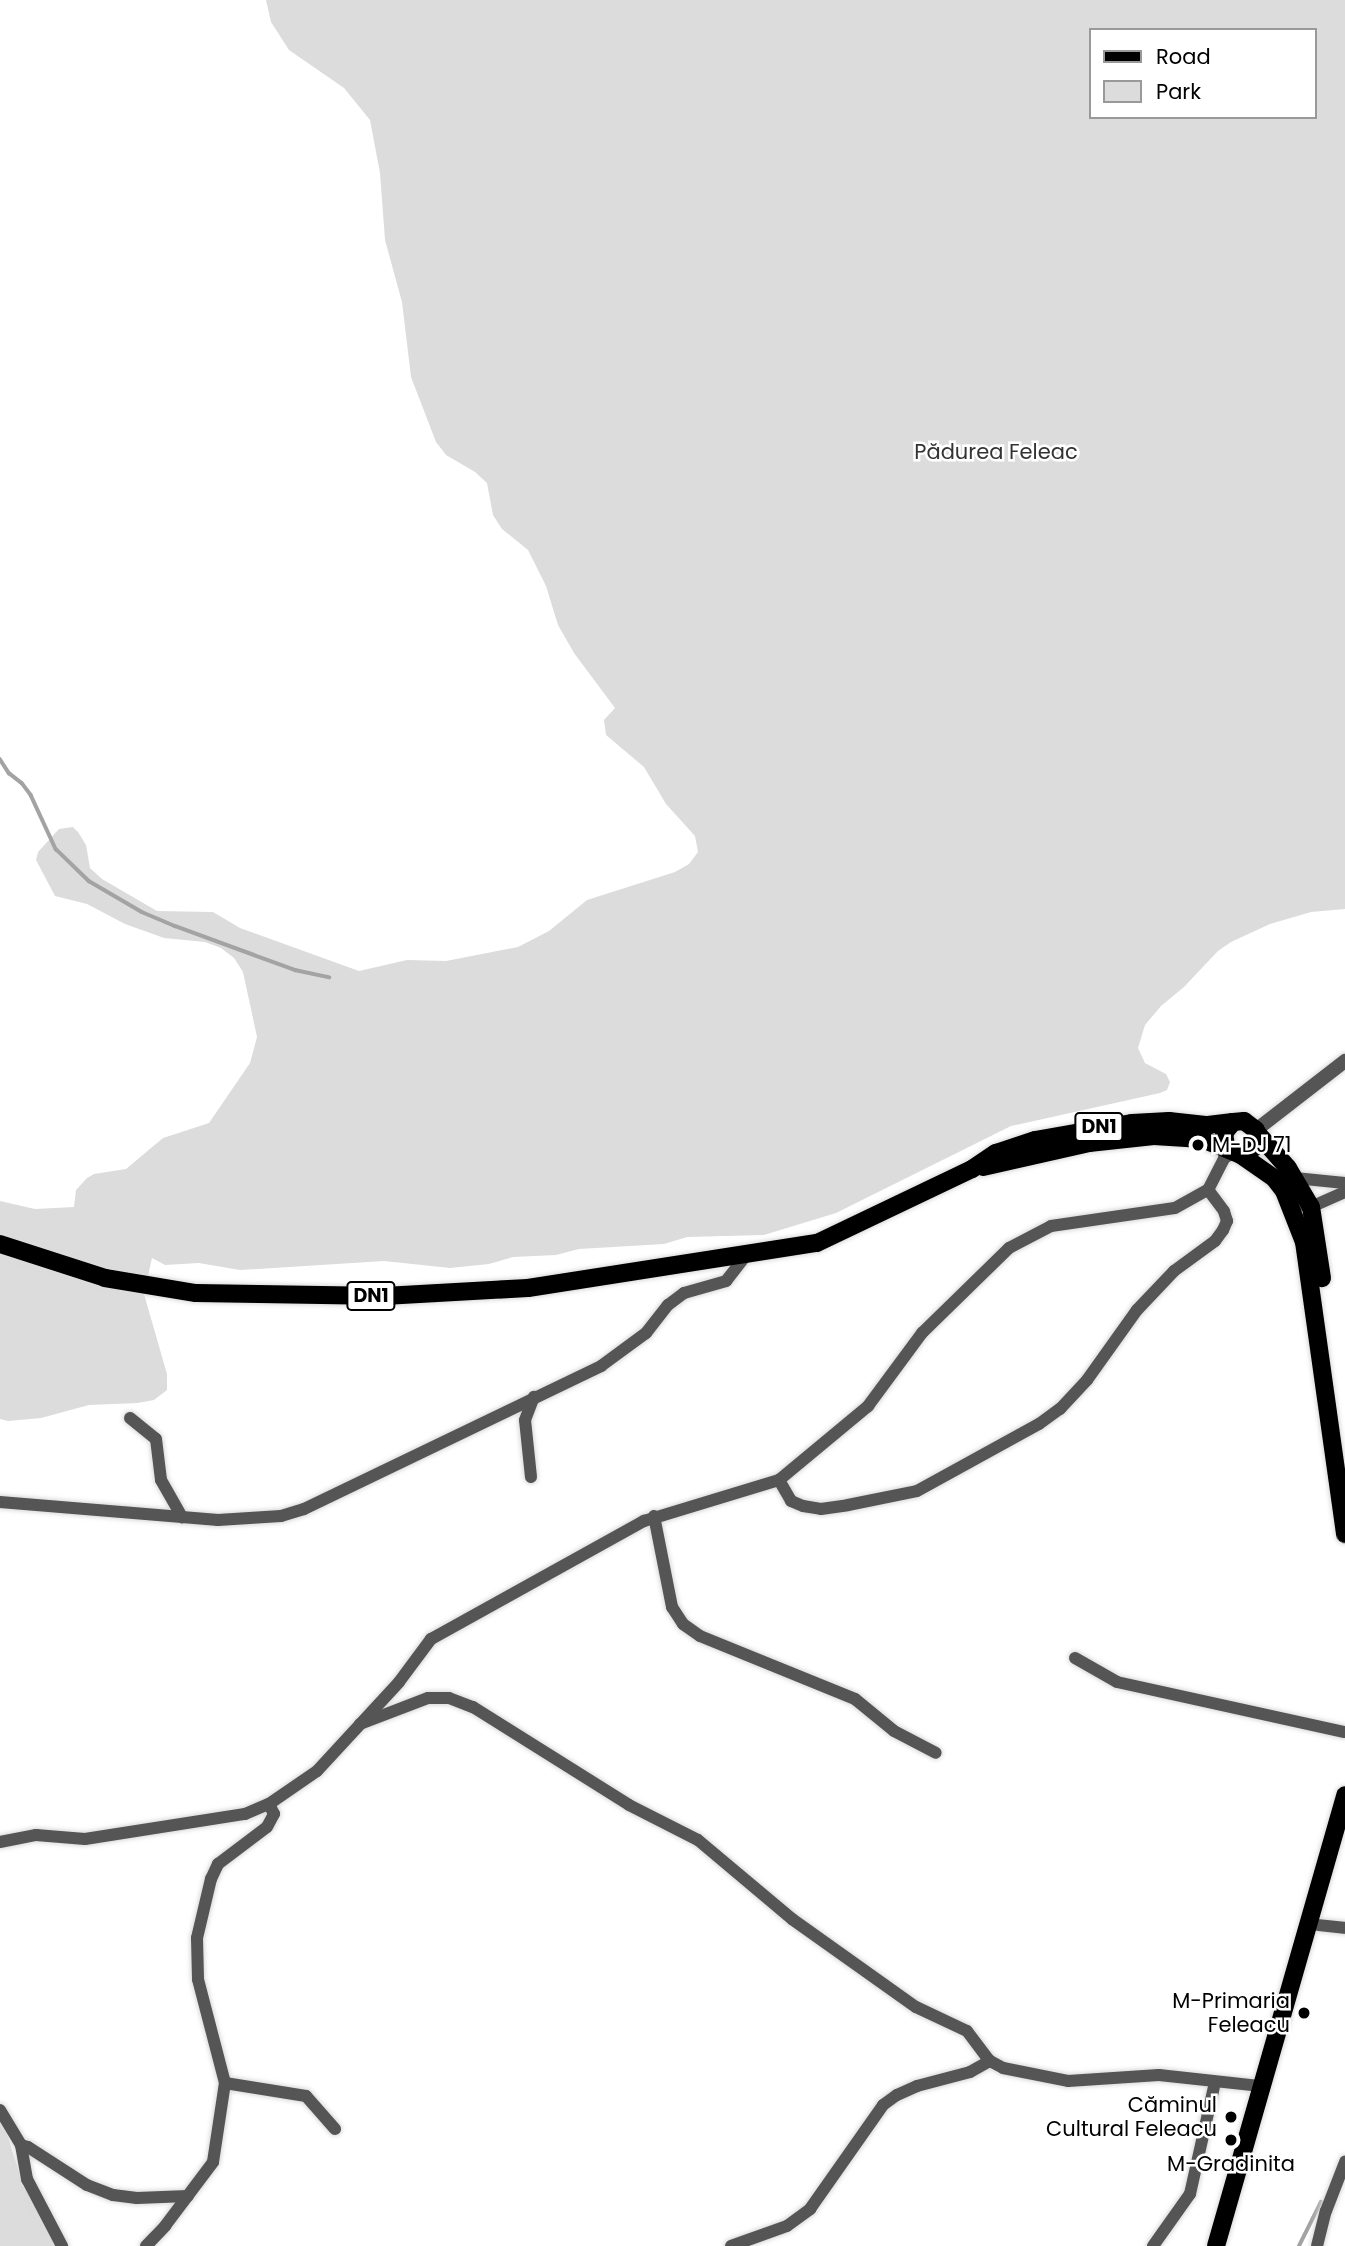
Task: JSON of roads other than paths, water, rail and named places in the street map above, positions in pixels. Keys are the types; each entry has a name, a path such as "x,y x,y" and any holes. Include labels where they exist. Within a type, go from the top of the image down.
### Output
{"main road":[{"name":"DN1","path":"0,1244 64,1267 151,1288 277,1297 396,1296 528,1288 745,1257 817,1243 842,1234 1014,1146 1096,1128 1151,1121 1208,1125 1244,1121 1257,1132"},
{"path":"1233,1122 1224,1133 1234,1151 1255,1147 1257,1132"},
{"path":"1257,1132 1296,1178 1311,1208 1345,1455"},
{"name":"DN1","path":"972,1169 1089,1143 1135,1137 1189,1137 1234,1151 1274,1178 1291,1202 1308,1261 1345,1534"},
{"path":"1216,2246 1345,1795"},
{"path":"1226,2246 1345,1830"}],"street":[{"path":"1257,1132 1345,1061"},
{"path":"0,1842 36,1835 85,1839 245,1814 269,1804 317,1771 356,1725 398,1682 431,1639 654,1516 779,1480 868,1406 922,1333 1009,1248 1051,1226 1175,1208 1208,1190 1224,1158 1234,1151"},
{"path":"1296,1178 1345,1183"},
{"path":"779,1480 791,1501 803,1506 821,1509 871,1500 916,1490 1039,1424 1060,1409 1087,1380 1137,1310 1174,1271 1215,1241 1223,1230 1227,1221 1224,1211 1208,1190"},
{"path":"1291,1202 1311,1208 1345,1192"},
{"path":"0,1502 182,1517 251,1519 304,1509 601,1366 646,1333 668,1305 684,1293 726,1281 745,1257"},
{"path":"531,1477 525,1420 535,1397"},
{"path":"130,1418 156,1438 160,1480 182,1517"},
{"path":"654,1516 672,1607 683,1624 699,1636 855,1699 894,1731 936,1753"},
{"path":"1075,1658 1117,1682 1345,1732"},
{"path":"356,1725 428,1698 449,1698 473,1707 629,1805 698,1840 792,1919 916,2007 967,2031 990,2061 1003,2068 1068,2081 1159,2076 1261,2086"},
{"path":"146,2246 213,2162 225,2084 198,1979 197,1938 211,1879 218,1864 267,1827 274,1814 269,1804"},
{"path":"1318,1925 1345,1928"},
{"path":"731,2246 787,2226 810,2209 883,2105 890,2100 917,2086 970,2072 990,2061"},
{"path":"1153,2246 1190,2194 1215,2082"},
{"path":"225,2084 306,2096 335,2129"},
{"path":"0,2110 21,2145 27,2179 62,2246"},
{"path":"21,2145 29,2147 88,2185 113,2195 137,2198 188,2196"},
{"path":"1317,2246 1326,2211 1345,2162"}],"waterway":[{"path":"0,759 9,773 22,783 31,795 56,849 89,881 142,912 175,926 295,970 329,977"},
{"path":"1299,2246 1321,2202"}],"place":[{"name":"M-DJ 71","path":"1198,1145"},
{"name":"M-Primaria Feleacu","path":"1304,2013"},
{"name":"Căminul Cultural Feleacu","path":"1231,2117"},
{"name":"M-Gradinita","path":"1231,2140"}],"park label":[{"name":"Pădurea Feleac","path":"996,452"}]}
